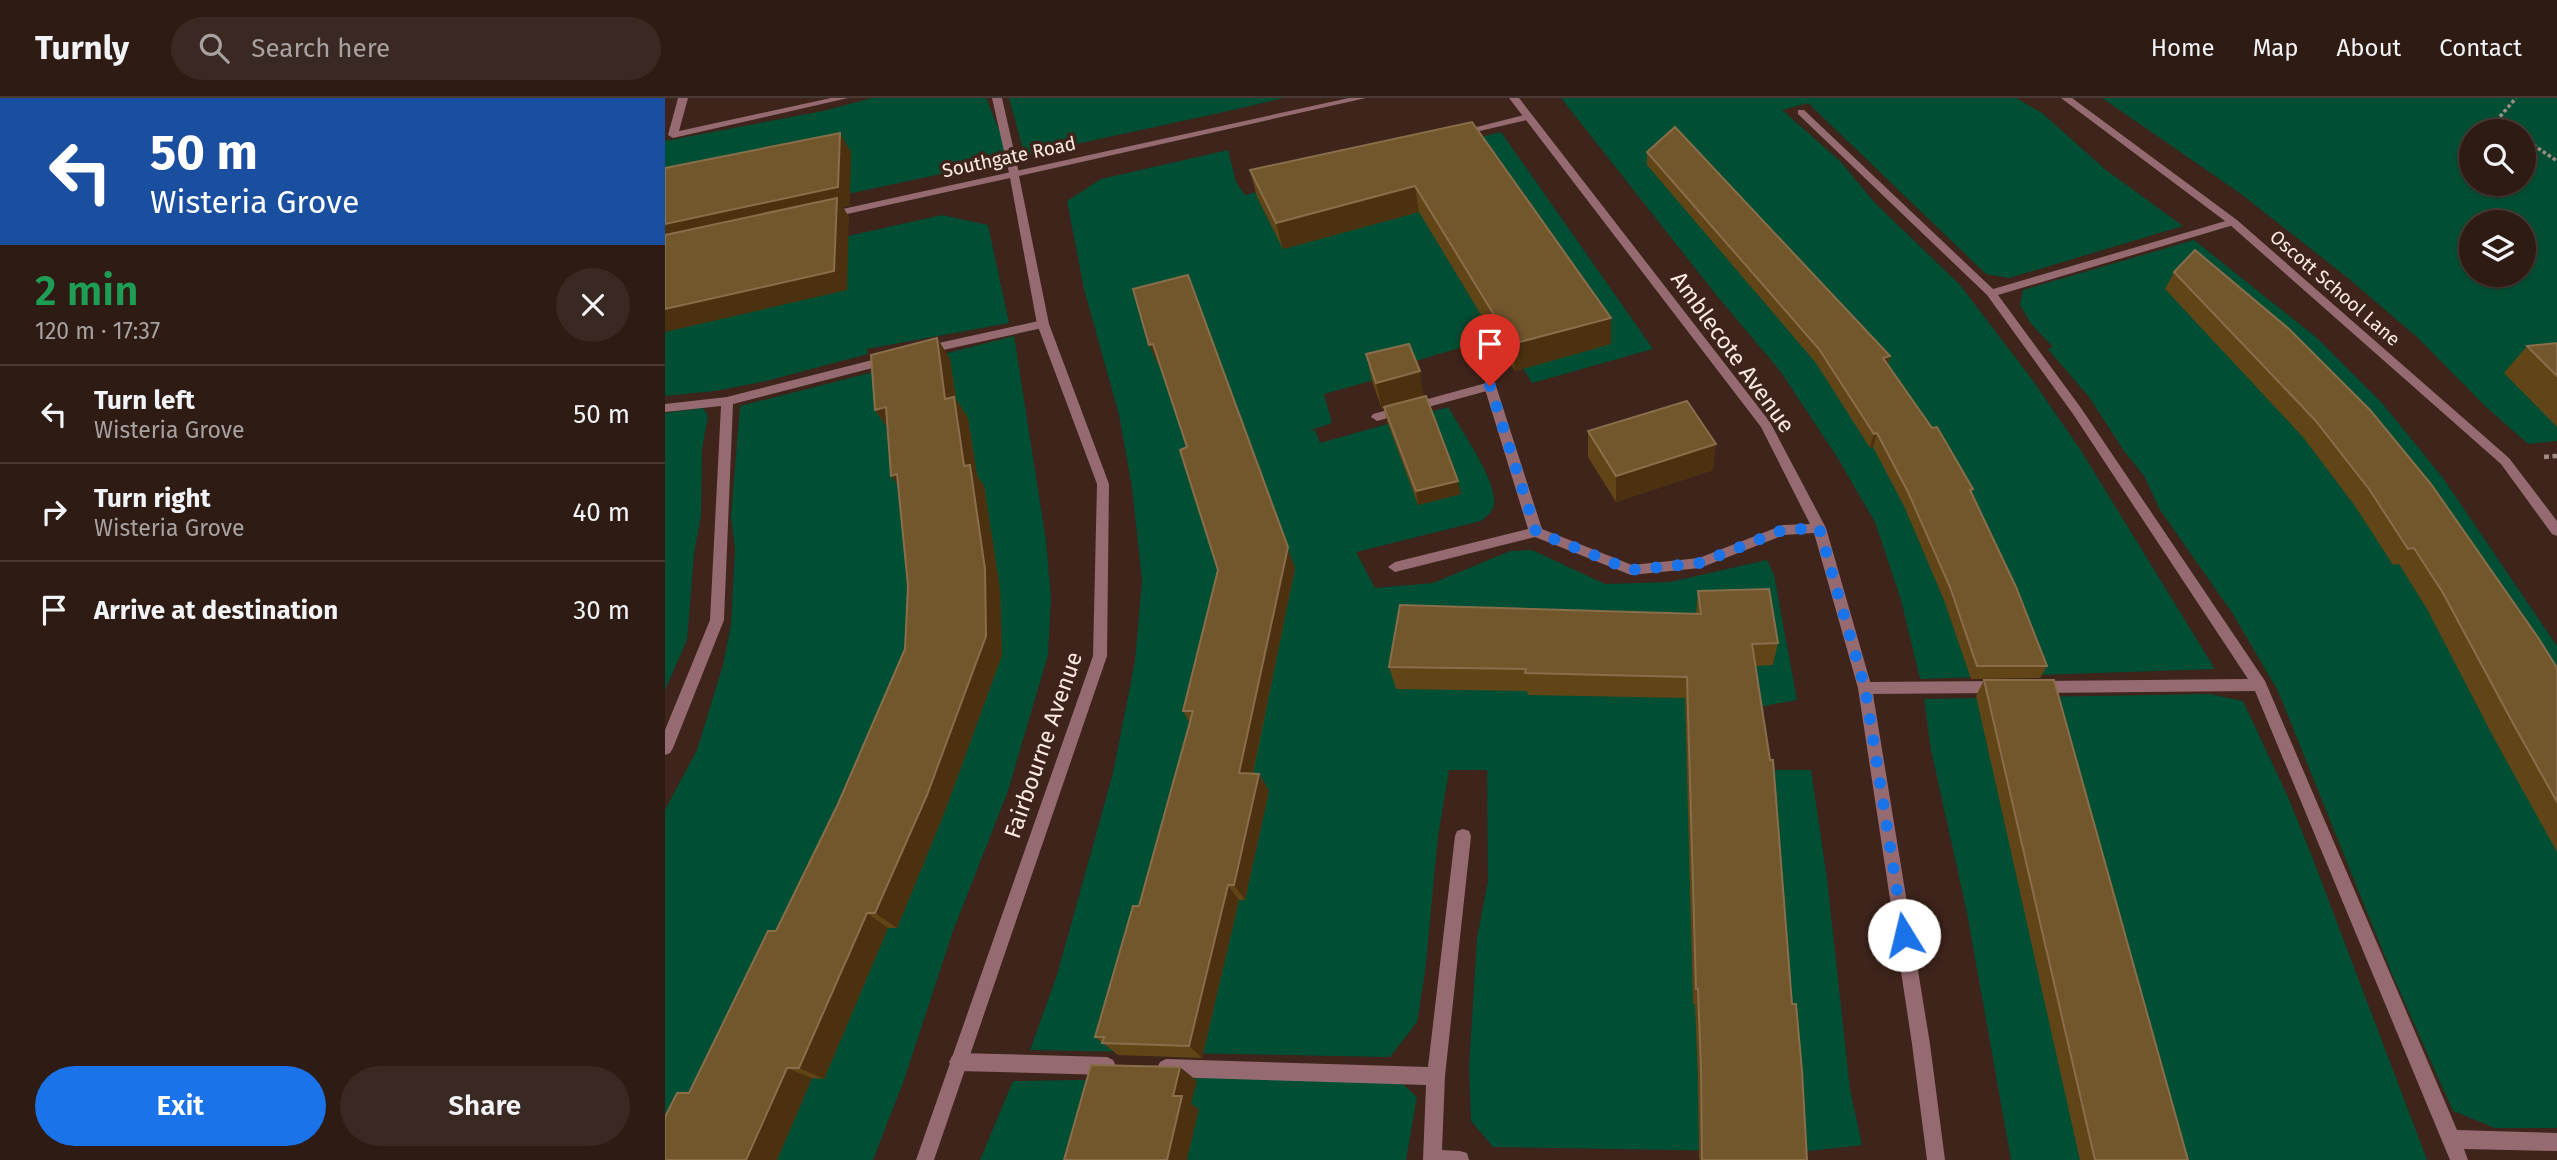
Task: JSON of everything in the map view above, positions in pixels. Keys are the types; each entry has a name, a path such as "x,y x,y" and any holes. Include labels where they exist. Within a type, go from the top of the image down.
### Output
{"street":[{"path":"669,135 683,98"},
{"path":"669,135 843,98"},
{"name":"Fairbourne Avenue","path":"925,1160 1100,656 1103,484 1043,324 997,98"},
{"name":"Southgate Road","path":"811,219 1361,98"},
{"name":"Amblecote Avenue","path":"1514,98 1766,425 1819,528 1865,688 1921,1044 1936,1160"},
{"name":"Oscott School Lane","path":"2066,98 2233,222 2505,461 2557,531"},
{"path":"1801,112 1991,293 2077,411 2259,685 2459,1160"},
{"path":"1448,136 1528,117"},
{"path":"1991,293 2233,222"},
{"path":"909,354 1043,324"},
{"path":"665,408 727,401 897,358"},
{"path":"1377,416 1490,386 1536,532"},
{"path":"665,748 717,620 727,401"},
{"path":"1395,567 1536,532 1631,570 1700,563 1783,530 1819,528"},
{"path":"1865,688 2259,685"},
{"path":"1460,1160 1432,1160 1436,1076 1463,836"},
{"path":"958,1062 1121,1067"},
{"path":"1148,1068 1436,1076"},
{"path":"2451,1139 2557,1142"}],"path":[{"path":"2498,119 2516,98"},
{"path":"2536,147 2557,161"}],"green space":[{"path":"872,98 986,98 1011,159 665,233 665,141 823,111"},
{"path":"1009,98 1283,98 1025,156"},
{"path":"1561,98 2016,98 2042,113 2106,170 2183,226 2009,278 1986,274 1808,103 1782,110 1840,161 1874,202 1960,285 2031,378 2080,449 2215,669 1920,679 1901,600 1875,522 1837,457 1781,372 1717,296"},
{"path":"2102,98 2557,98 2557,441 2528,444 2486,407 2418,338 2348,278 2241,194"},
{"path":"1501,132 1653,349 1532,383 1503,335 1372,374 1374,380 1324,394 1332,423 1308,431 1315,430 1320,443 1448,407 1477,455 1490,483 1494,505 1481,521 1356,552 1375,588 1433,583 1510,551 1532,550 1605,584 1670,582 1767,560 1774,575 1797,700 1693,719 1691,770 1811,770 1827,879 1850,1090 1862,1145 1799,1152 1493,1147 1471,1121 1469,1068 1477,938 1488,881 1487,770 1449,770 1438,836 1425,972 1417,1022 1390,1057 1030,1050 1057,975 1113,773 1135,661 1142,581 1132,487 1119,415 1084,289 1067,201 1101,179 1228,150 1236,182 1245,195"},
{"path":"942,215 988,225 1009,323 867,349 868,354 766,381 715,391 665,396 665,277"},
{"path":"2194,240 2317,338 2382,403 2443,478 2557,646 2557,1128 2495,1128 2453,1111 2392,974 2278,691 2233,614 2160,510 2144,476 2124,451 2089,397 2048,349 2053,347 2031,324 2020,305 2023,290"},
{"path":"1014,336 1046,541 1051,597 1048,655 1008,791 953,931 904,1080 873,1160 665,1160 665,810 697,750 723,665 731,625 735,549 731,517 740,406"},
{"path":"703,408 708,416 702,449 701,515 694,554 687,640 665,690 665,413"},
{"path":"2209,694 2243,701 2288,797 2427,1160 2011,1160 1967,913 1931,750 1924,699"},
{"path":"1393,1075 1417,1097 1406,1160 980,1160 1013,1081"}],"building":[{"path":"1472,122 1611,318 1512,344 1415,186 1276,223 1250,170"},
{"path":"1675,127 1890,356 1883,358 1932,428 1937,427 1973,489 1970,490 2016,587 2047,666 1977,666 1950,587 1908,492 1877,433 1874,434 1819,349 1647,152"},
{"path":"840,133 838,187 665,224 665,168"},
{"path":"837,198 834,271 665,309 665,235"},
{"path":"2195,250 2289,329 2370,410 2431,484 2539,639 2557,668 2557,802 2443,593 2414,548 2408,549 2369,489 2315,420 2174,272"},
{"path":"1188,275 1288,547 1239,773 1259,774 1234,885 1228,885 1189,1046 1102,1043 1104,1037 1095,1037 1133,906 1139,906 1193,711 1183,711 1218,570 1180,450 1187,447 1153,344 1149,345 1133,289"},
{"path":"937,338 945,399 954,397 964,466 970,465 985,569 986,636 927,795 875,913 867,913 799,1068 787,1068 746,1160 665,1160 665,1117 677,1093 689,1093 768,931 776,931 838,804 905,649 908,586 897,474 891,476 886,407 875,410 871,355"},
{"path":"2557,343 2557,376 2527,346"},
{"path":"1409,344 1420,371 1376,383 1366,354"},
{"path":"1426,396 1458,481 1416,491 1384,407"},
{"path":"1687,401 1716,444 1616,476 1588,431"},
{"path":"1769,589 1778,643 1752,644 1770,760 1773,760 1792,1004 1796,1004 1802,1071 1807,1160 1702,1160 1687,677 1525,673 1526,669 1389,667 1400,605 1701,614 1698,591"},
{"path":"1984,680 2054,680 2188,1160 2095,1160"},
{"path":"1091,1065 1180,1067 1173,1096 1182,1096 1167,1160 1064,1160"}],"route":[{"path":"1490,386 1536,532 1631,570 1700,563 1783,530 1819,528 1865,688 1904,935"}]}
